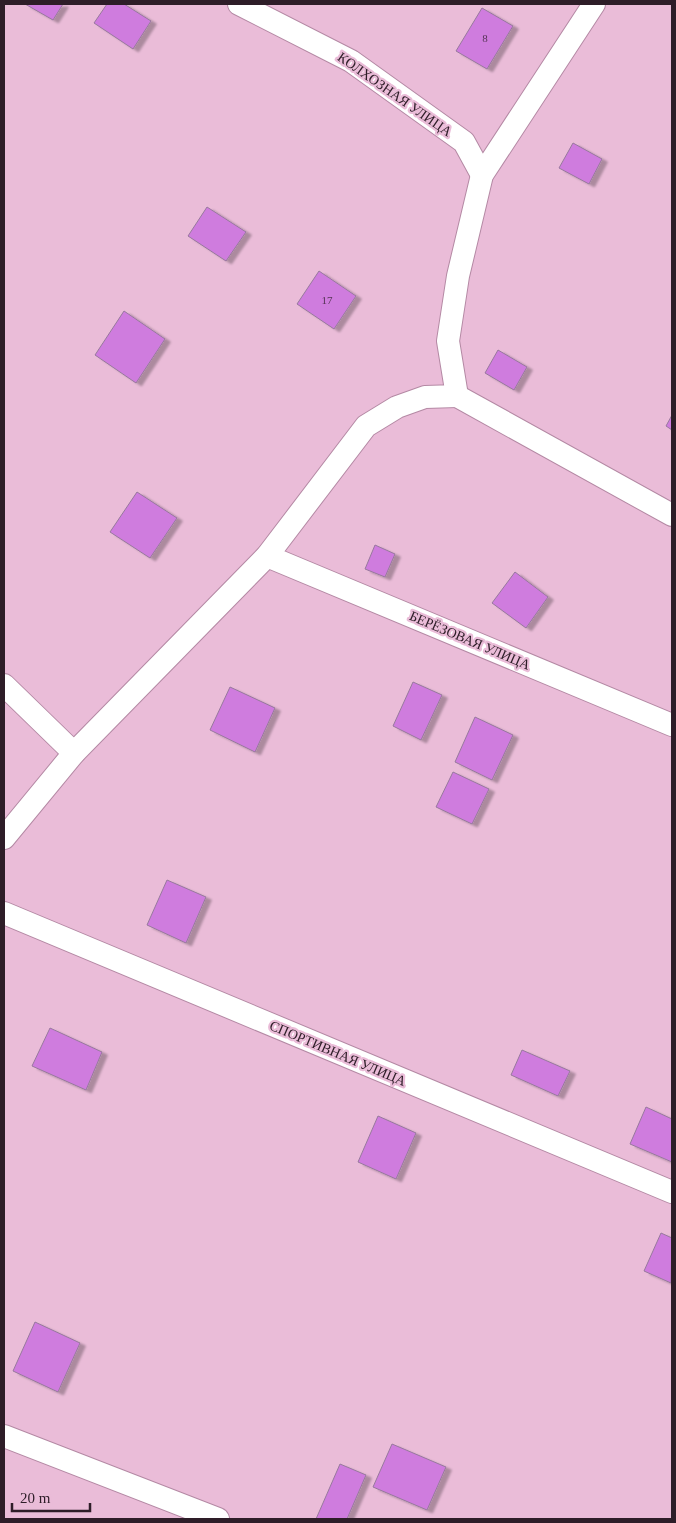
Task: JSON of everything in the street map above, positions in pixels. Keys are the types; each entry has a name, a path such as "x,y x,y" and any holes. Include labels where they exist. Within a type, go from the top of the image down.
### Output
{"street":[{"name":"КОЛХОЗНАЯ УЛИЦА","path":"239,4 351,61 464,142 482,175"},
{"path":"457,396 448,341 458,276 482,175 594,4"},
{"path":"4,838 74,753 267,556 366,426 397,406 425,397 457,396 672,515"},
{"name":"БЕРЁЗОВАЯ УЛИЦА","path":"267,556 672,725"},
{"path":"4,685 74,753"},
{"name":"СПОРТИВНАЯ УЛИЦА","path":"4,913 672,1192"},
{"path":"4,1436 218,1519"}],"building":[{"path":"25,4 63,4 53,20"},
{"path":"107,4 124,4 151,21 133,49 94,23"},
{"path":"482,8 513,26 487,69 456,51"},
{"path":"573,143 602,159 589,184 559,168"},
{"path":"207,207 246,232 226,261 188,236"},
{"path":"319,271 356,296 334,329 297,304"},
{"path":"124,311 165,339 136,383 95,355"},
{"path":"498,350 527,367 514,390 485,373"},
{"path":"672,415 672,430 666,426"},
{"path":"137,492 177,518 150,558 110,532"},
{"path":"375,545 395,554 385,577 365,569"},
{"path":"515,572 548,597 526,628 492,603"},
{"path":"413,682 442,695 421,740 393,726"},
{"path":"230,687 275,708 255,752 210,730"},
{"path":"475,717 513,735 492,780 455,762"},
{"path":"453,772 489,789 472,824 436,807"},
{"path":"167,880 206,897 186,943 147,925"},
{"path":"50,1028 102,1052 86,1090 32,1066"},
{"path":"522,1050 570,1071 558,1096 511,1075"},
{"path":"646,1107 672,1119 672,1162 630,1144"},
{"path":"378,1116 416,1133 396,1179 358,1162"},
{"path":"661,1233 672,1238 671,1283 644,1271"},
{"path":"35,1322 80,1343 58,1392 13,1371"},
{"path":"392,1444 446,1467 427,1510 373,1487"},
{"path":"340,1464 366,1475 347,1519 316,1519"}]}
